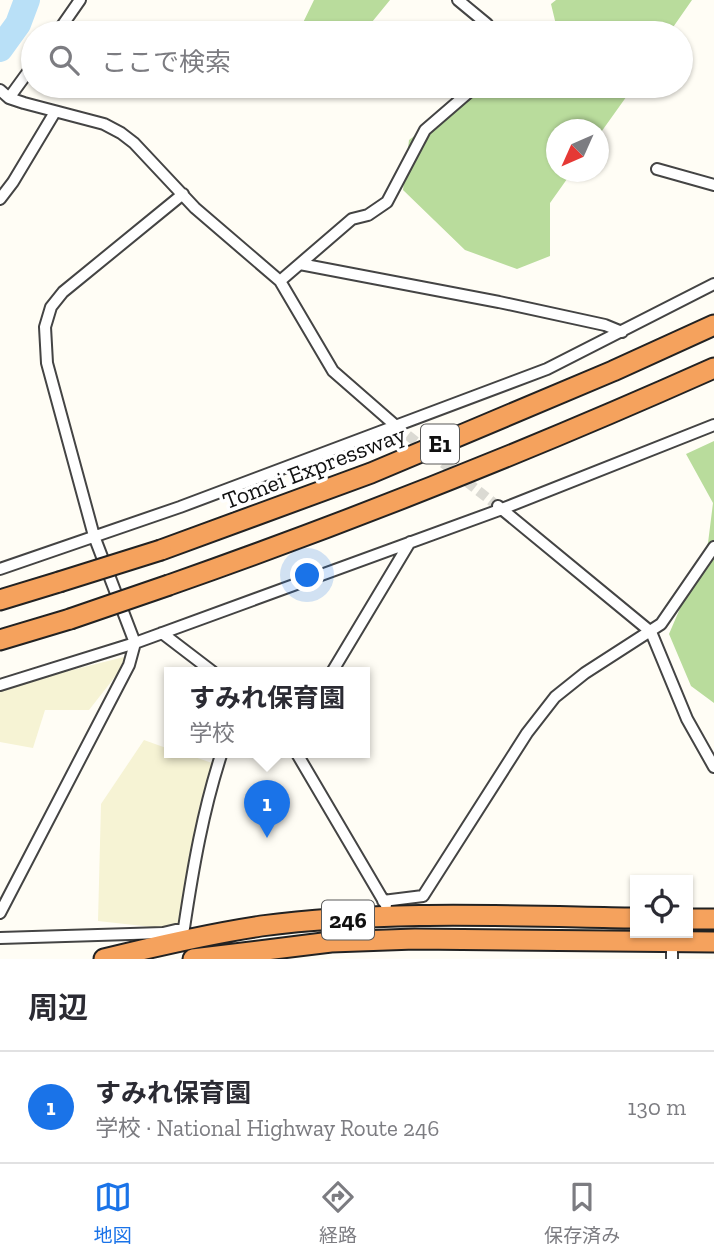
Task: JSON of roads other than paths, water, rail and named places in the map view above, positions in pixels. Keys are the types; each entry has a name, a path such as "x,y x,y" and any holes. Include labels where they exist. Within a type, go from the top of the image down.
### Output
{"highway":[{"name":"Tomei Expressway","path":"0,600 161,550 371,473 613,371 714,325"},
{"name":"E1","path":"0,640 70,619 319,532 626,407 714,368"},
{"name":"246","path":"104,959 180,940 388,909 630,918"},
{"path":"693,919 714,919"},
{"name":"246","path":"193,959 331,942 415,939 672,950 714,942"}],"street":[{"path":"65,21 80,0"},
{"path":"458,0 483,21"},
{"path":"21,77 5,94 104,124 134,143 195,208 281,281 333,371 396,426"},
{"path":"281,281 352,219 368,215 387,202 425,130 462,98"},
{"path":"0,199 55,111"},
{"path":"657,169 714,185"},
{"path":"0,913 129,665 135,643 93,536 47,363 45,327 51,307 63,292 183,194"},
{"path":"300,264 499,302 622,332"},
{"path":"0,569 180,507 547,369 714,284"},
{"path":"0,685 135,643 411,542 714,425"},
{"path":"499,506 651,632 687,719 714,767"},
{"path":"335,667 411,542"},
{"path":"300,758 388,909 423,895 527,733 555,697 585,673 661,624 714,547"},
{"path":"162,633 206,667"},
{"path":"0,938 163,933 184,928 201,826 220,758"}],"waterway":[{"path":"0,49 18,24 27,0"}],"tunnel":[{"path":"396,426 495,504"}],"place":[{"name":"すみれ保育園","path":"267,838"}]}
